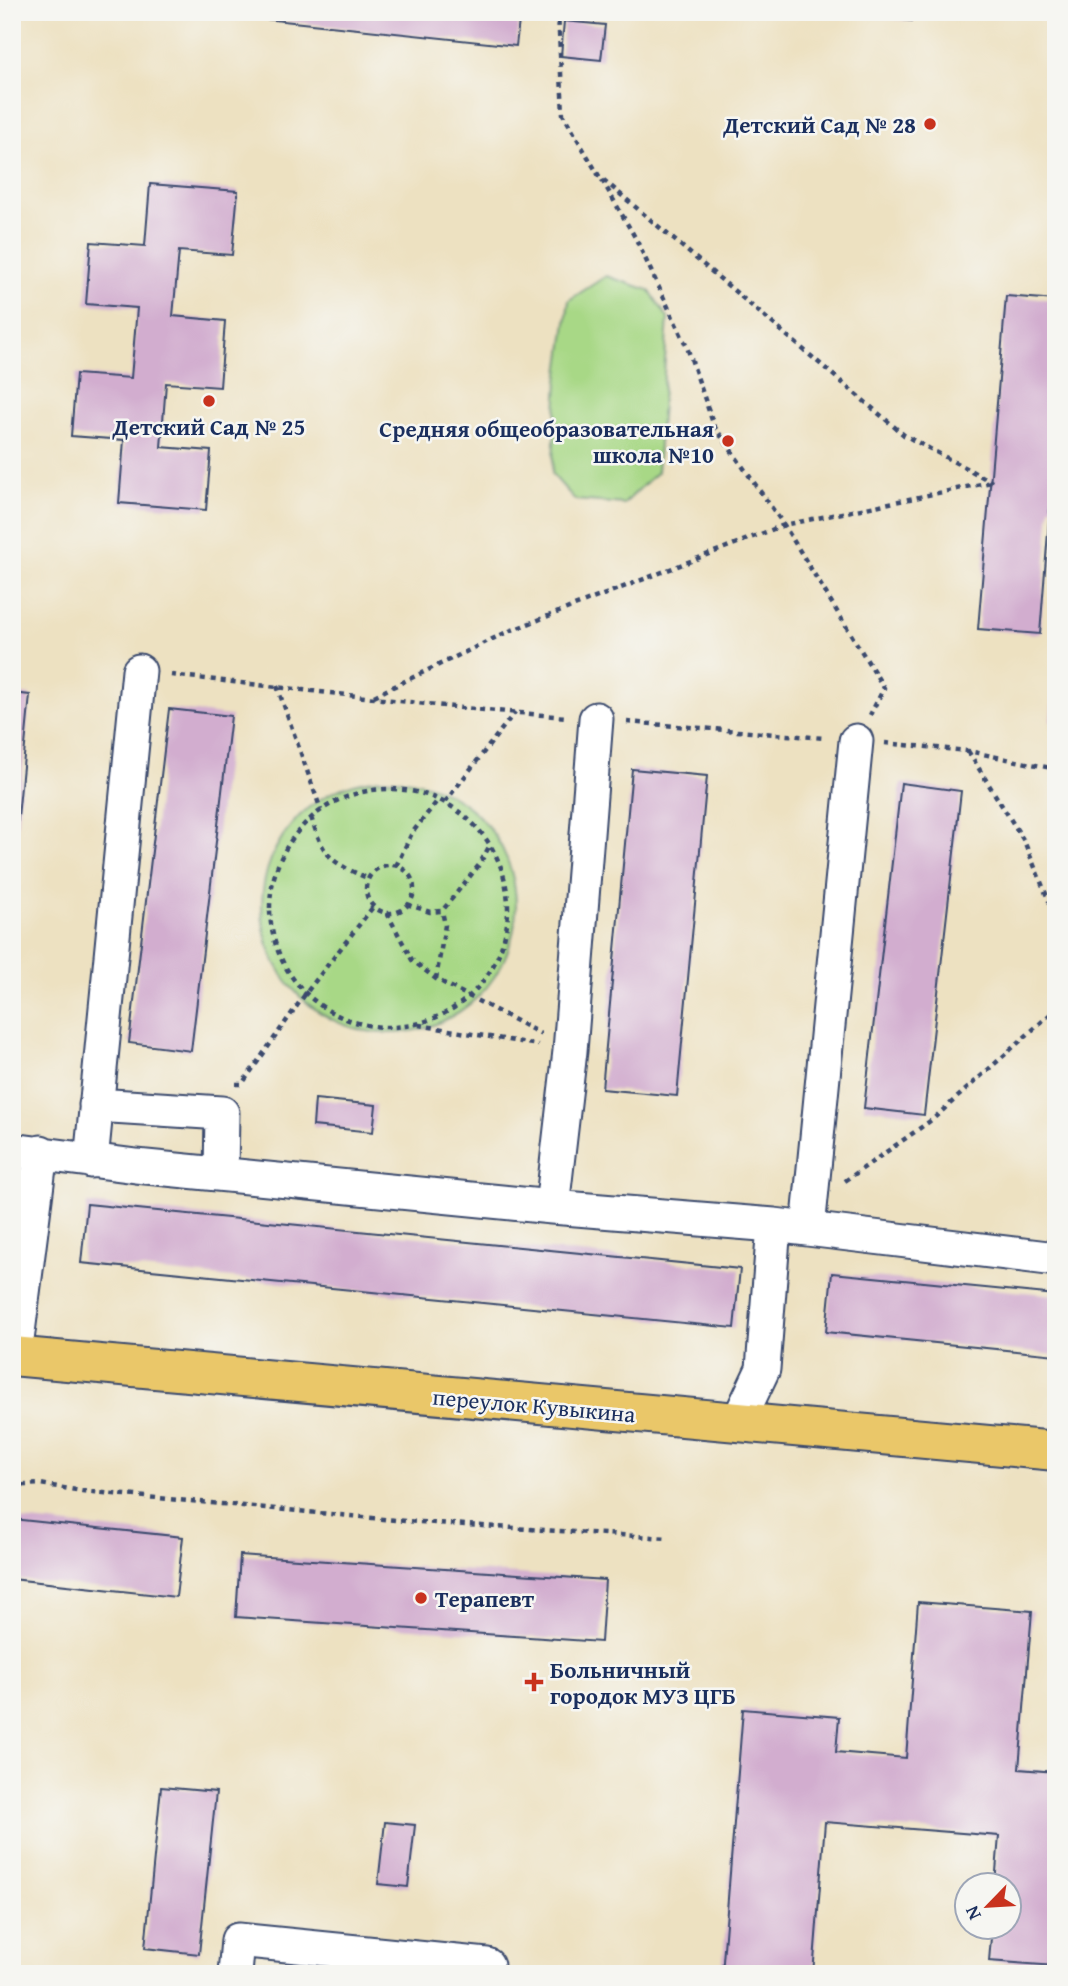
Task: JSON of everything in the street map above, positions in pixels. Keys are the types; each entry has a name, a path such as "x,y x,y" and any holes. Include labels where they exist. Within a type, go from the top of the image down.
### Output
{"main road":[{"name":"переулок Кувыкина","path":"14,1356 1056,1451"}],"lane":[{"path":"91,1161 139,671"},
{"path":"552,1207 570,1051 596,719"},
{"path":"809,1217 856,741"},
{"path":"96,1105 222,1113 220,1174"},
{"path":"14,1356 27,1151 91,1161 552,1207 774,1225 809,1217 1056,1259"},
{"path":"737,1424 763,1369 774,1225"},
{"path":"235,1974 238,1940 487,1965 486,1974"}],"path":[{"path":"558,12 563,114 636,239 687,347 714,426 784,525 884,688 856,741"},
{"path":"373,696 507,632 784,525 992,482 904,435 599,176"},
{"path":"139,671 515,712 968,751 1056,769"},
{"path":"277,686 321,810"},
{"path":"445,802 515,712"},
{"path":"968,751 1024,841 1056,918"},
{"path":"376,789 412,790 438,800 445,802 474,824 495,853 507,887 508,922 499,957 479,987 452,1010 416,1024 384,1028 349,1021 317,1004 292,979 275,947 269,912 273,877 288,844 311,817 341,798 376,789"},
{"path":"397,866 412,833 438,800"},
{"path":"311,817 321,846 339,866 367,878"},
{"path":"407,904 430,912 442,911 479,865 490,845"},
{"path":"392,864 397,866 406,870 414,883 412,899 402,910 387,913 373,907 365,894 367,878 377,867 392,864"},
{"path":"229,1083 242,1084 306,993 373,907"},
{"path":"436,979 445,925 442,911"},
{"path":"387,913 412,960 436,979 570,1051"},
{"path":"809,1217 933,1119 1056,1009"},
{"path":"416,1024 570,1051"},
{"path":"12,1486 40,1484 82,1491 405,1521 667,1538"}],"green space":[{"path":"606,276 649,290 668,318 657,472 624,504 575,500 552,474 558,381 569,300"},
{"path":"377,779 401,779 438,788 460,800 479,816 495,835 507,857 514,881 514,931 507,955 495,977 479,996 460,1012 438,1024 401,1033 377,1033 340,1024 318,1012 291,987 271,955 267,943 262,918 262,894 271,857 283,835 308,808 340,788 352,784"}],"building":[{"path":"218,12 520,12 516,46"},
{"path":"839,12 914,12 913,21"},
{"path":"564,21 605,25 601,60 561,56"},
{"path":"150,184 238,191 232,255 179,251 173,316 225,321 220,387 166,383 161,447 211,451 206,510 119,503 124,440 71,436 76,374 131,378 137,308 86,304 91,242 145,246"},
{"path":"1006,296 1056,300 1056,508 1050,507 1040,634 978,629"},
{"path":"12,693 30,695 14,858 12,858"},
{"path":"1053,693 1056,693 1056,721 1050,721"},
{"path":"169,709 231,716 191,1051 129,1043"},
{"path":"632,769 707,776 677,1096 602,1089"},
{"path":"901,783 961,791 924,1115 864,1108"},
{"path":"315,1099 376,1105 373,1132 313,1126"},
{"path":"87,1204 740,1269 734,1328 81,1263"},
{"path":"832,1273 1056,1295 1056,1355 826,1332"},
{"path":"12,1519 183,1537 176,1597 12,1579"},
{"name":"Терапевт","path":"240,1555 605,1580 601,1642 236,1617"},
{"path":"918,1602 1032,1611 1019,1769 1056,1772 1056,1966 989,1961 991,1940 1023,1940 1023,1870 996,1870 999,1836 825,1822 813,1974 722,1974 743,1709 839,1717 836,1752 906,1758"},
{"path":"161,1787 216,1792 199,1954 145,1948"},
{"path":"385,1822 415,1825 408,1887 378,1884"}],"place":[{"name":"Детский Сад № 28","path":"930,124"},
{"name":"Детский Сад № 25","path":"209,401"},
{"name":"Средняя общеобразовательная школа №10","path":"728,441"},
{"name":"Терапевт","path":"421,1598"},
{"name":"Больничный городок МУЗ ЦГБ","path":"534,1682"}]}
